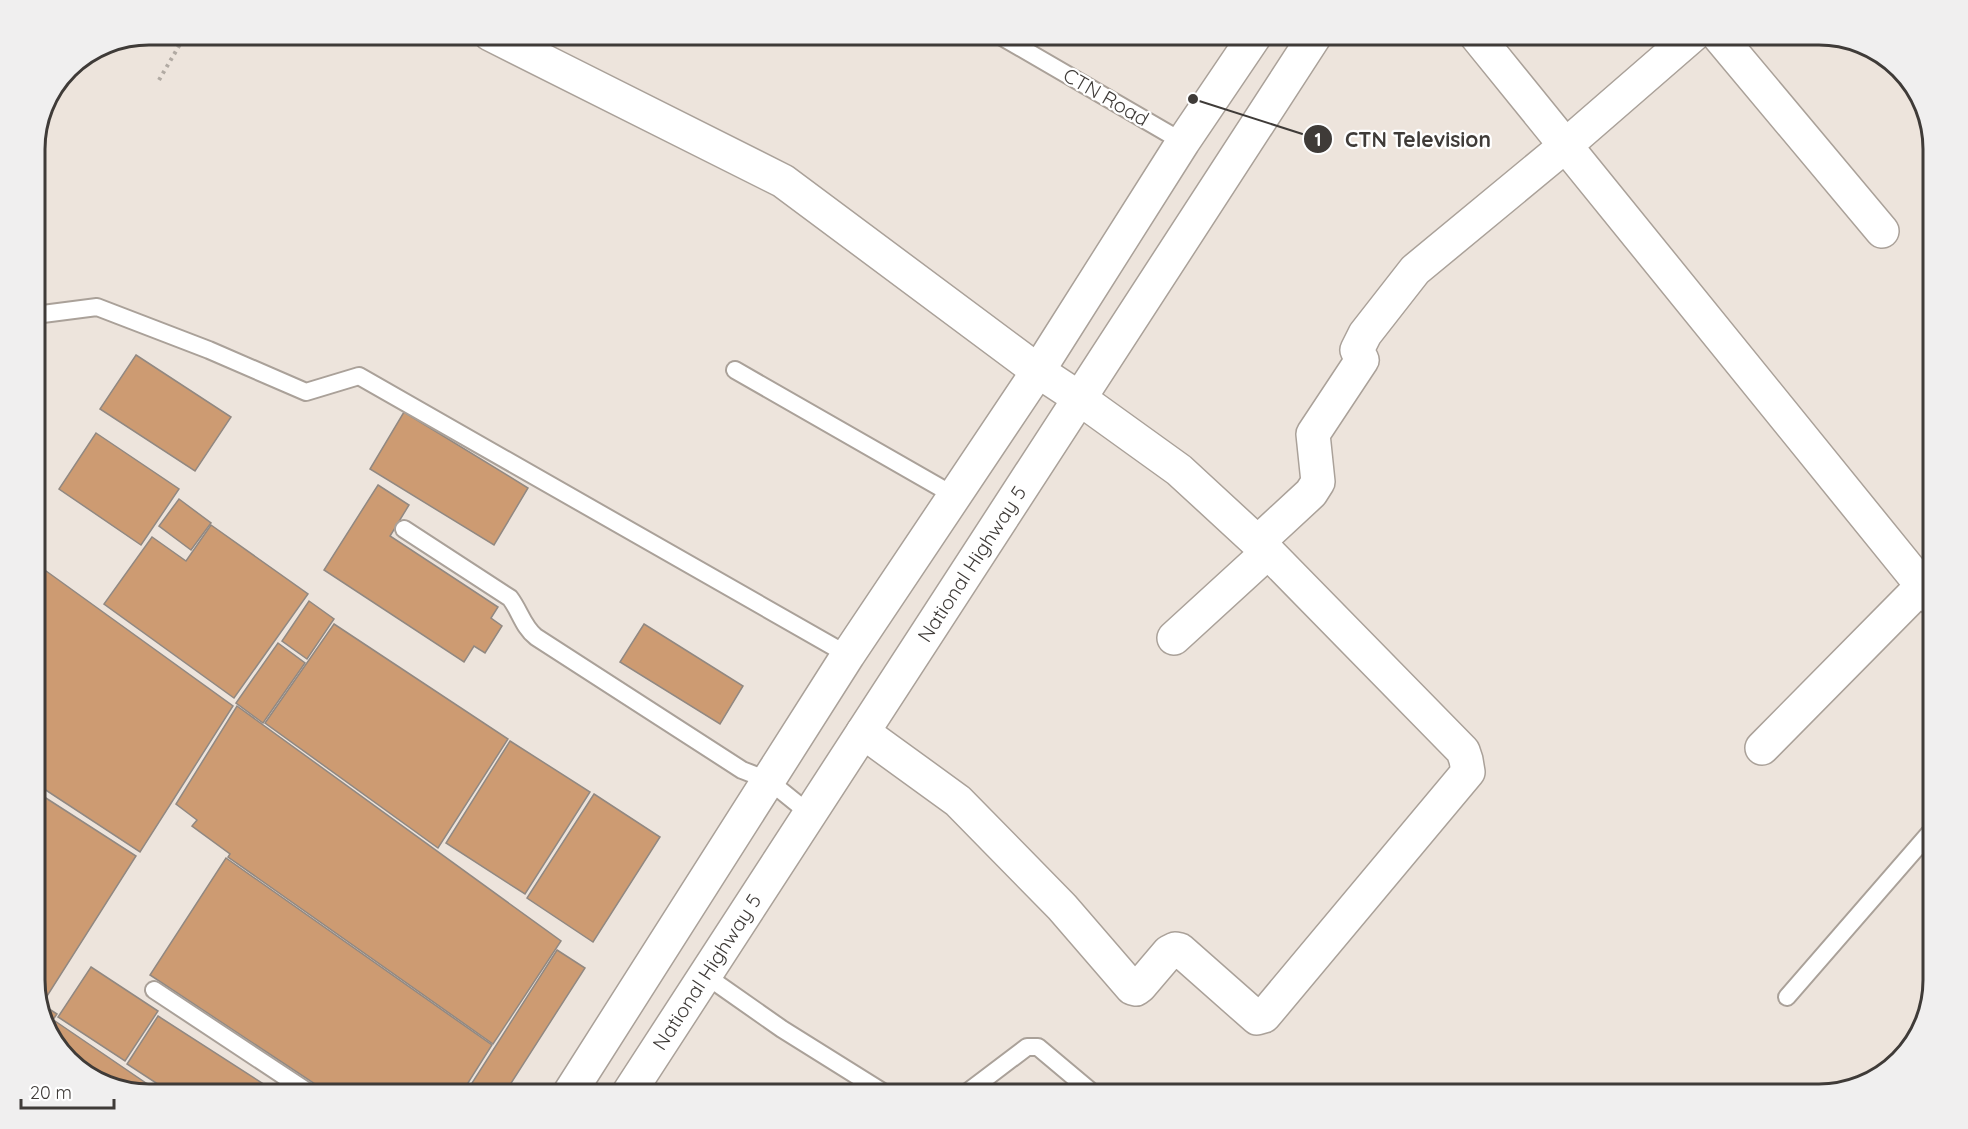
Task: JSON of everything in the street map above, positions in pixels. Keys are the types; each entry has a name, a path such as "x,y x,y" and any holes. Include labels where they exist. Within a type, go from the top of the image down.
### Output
{"main road":[{"path":"512,45 783,181 1038,371 1179,471 1263,547 1463,751 1467,772 1264,1016 1257,1018 1180,950 1175,949 1169,952 1140,986 1136,989 1132,988 1062,907 958,801 862,732"},
{"path":"576,1084 848,655 1038,371 1183,142 1249,45"},
{"name":"National Highway 5","path":"635,1084 1309,45"},
{"path":"1484,45 1923,586"},
{"path":"1174,638 1263,547 1311,493 1318,482 1313,434 1362,360 1357,350 1365,334 1415,270 1565,146 1681,45"},
{"path":"1726,45 1882,231"},
{"path":"1762,748 1923,597"}],"lane":[{"name":"CTN Road","path":"1016,45 1183,142"},
{"path":"45,314 97,307 209,350 306,392 359,376 848,655"},
{"path":"735,370 955,496"},
{"path":"404,529 510,598 517,607 526,628 536,637 742,770 768,780 810,814"},
{"path":"1787,998 1923,842"},
{"path":"705,975 782,1029 869,1084"},
{"path":"154,990 295,1084"},
{"path":"979,1084 1027,1047 1038,1047 1081,1084"}],"path":[{"path":"159,80 180,45"}],"building":[{"path":"136,355 231,417 195,471 100,409"},
{"path":"404,412 528,488 494,545 370,469"},
{"path":"96,433 179,489 141,545 59,489"},
{"path":"378,485 409,505 390,536 498,607 491,618 502,626 485,653 474,646 464,662 324,570"},
{"path":"179,499 211,523 191,550 159,526"},
{"path":"211,525 308,594 234,698 104,604 152,537 186,561"},
{"path":"45,570 233,706 140,852 45,790"},
{"path":"309,601 334,619 307,659 282,641"},
{"path":"334,624 508,739 438,848 265,723"},
{"path":"644,624 743,686 720,724 620,662"},
{"path":"278,643 305,663 263,723 236,703"},
{"path":"237,706 561,941 493,1044 228,857 230,854 192,826 197,820 176,804"},
{"path":"510,741 590,792 525,894 446,843"},
{"path":"594,794 660,837 593,942 527,898"},
{"path":"45,797 136,856 47,997"},
{"path":"226,858 492,1045 467,1084 315,1084 150,975"},
{"path":"557,950 585,968 510,1084 471,1084"},
{"path":"91,967 158,1011 125,1061 58,1017"},
{"path":"50,1009 57,1014 53,1019"},
{"path":"158,1016 263,1084 158,1084 127,1064"},
{"path":"55,1022 147,1084 109,1076 86,1063 66,1043"}],"place":[{"name":"CTN Television","path":"1193,99"}]}
